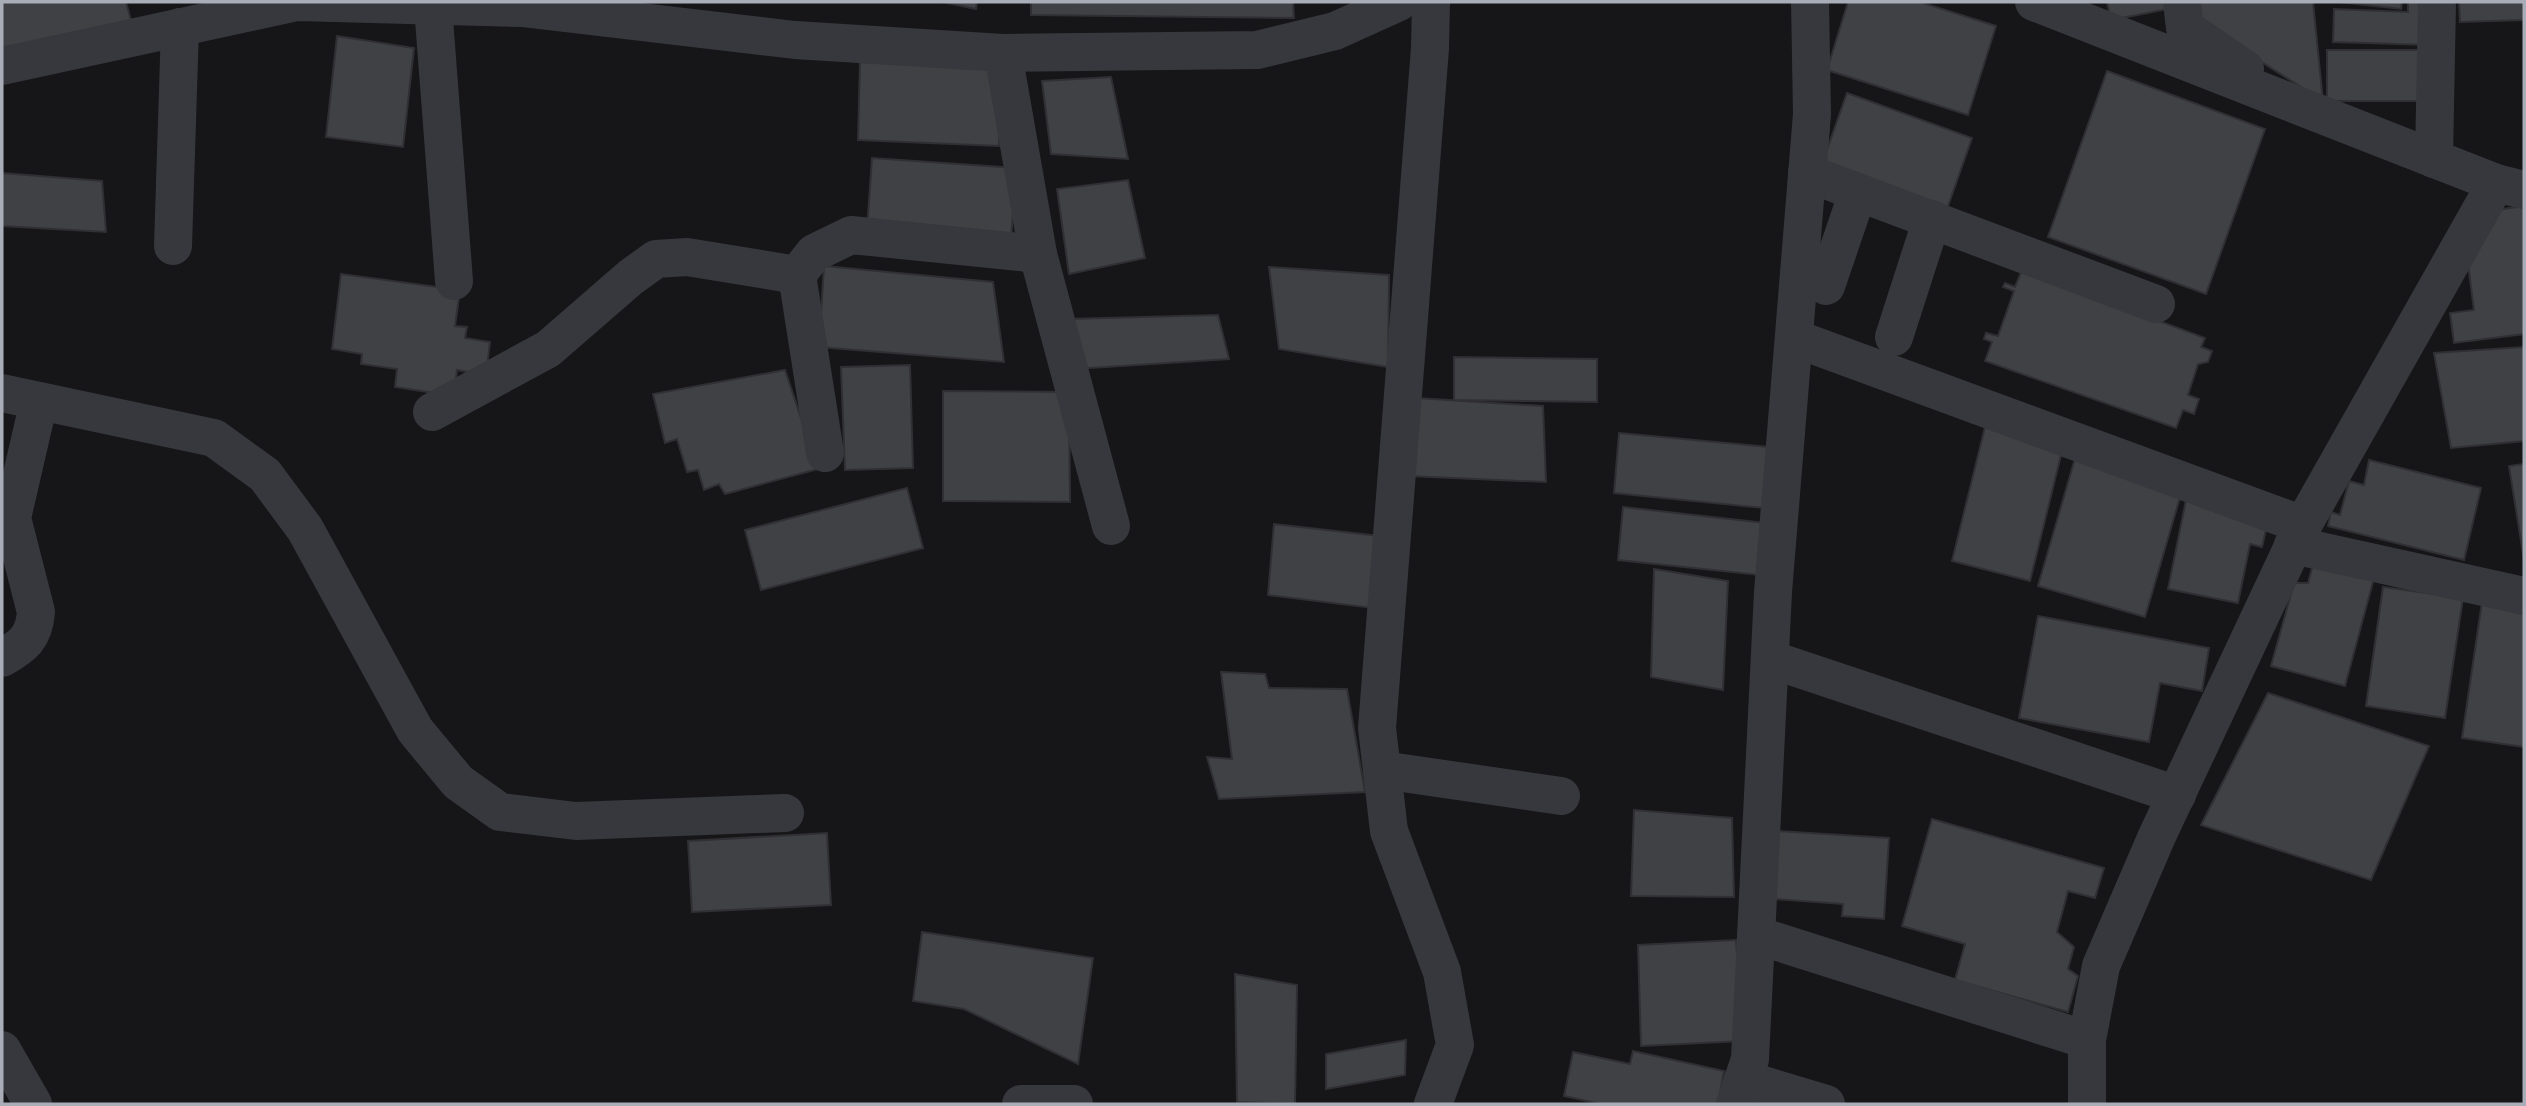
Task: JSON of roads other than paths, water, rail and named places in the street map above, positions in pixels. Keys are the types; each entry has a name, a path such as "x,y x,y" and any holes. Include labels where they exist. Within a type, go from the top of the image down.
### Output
{"street":[{"path":"2,66 295,2 522,8 795,40 1003,53 1257,50 1335,31 1399,2"},
{"path":"1431,2 1430,48 1377,728 1389,831 1442,972 1455,1045 1433,1104"},
{"path":"1810,2 1812,114 1770,659 1750,1059 1739,1092 1826,1104"},
{"path":"2034,2 2305,110 2510,186 2298,535 2177,794 2101,966 2087,1040 2088,1104"},
{"path":"2182,2 2185,29 2305,110"},
{"path":"2434,159 2438,2"},
{"path":"433,6 454,281"},
{"path":"173,246 180,27"},
{"path":"1003,53 1038,254 1111,526"},
{"path":"1807,173 2156,304"},
{"path":"1826,286 1858,192"},
{"path":"1894,337 1932,219"},
{"path":"825,453 797,275 814,253 851,234 1038,254"},
{"path":"432,412 548,349 631,277 656,259 687,257 797,275"},
{"path":"1794,338 2298,535 2524,596"},
{"path":"2,393 214,438 265,475 304,528 415,730 458,782 500,811 576,821 786,813"},
{"path":"2,658 29,640 35,627 36,612 12,517 39,401"},
{"path":"1770,659 2177,794"},
{"path":"1382,770 1561,796"},
{"path":"1756,935 2087,1040"},
{"path":"2,1050 33,1104"},
{"path":"1021,1104 1074,1104"}]}
